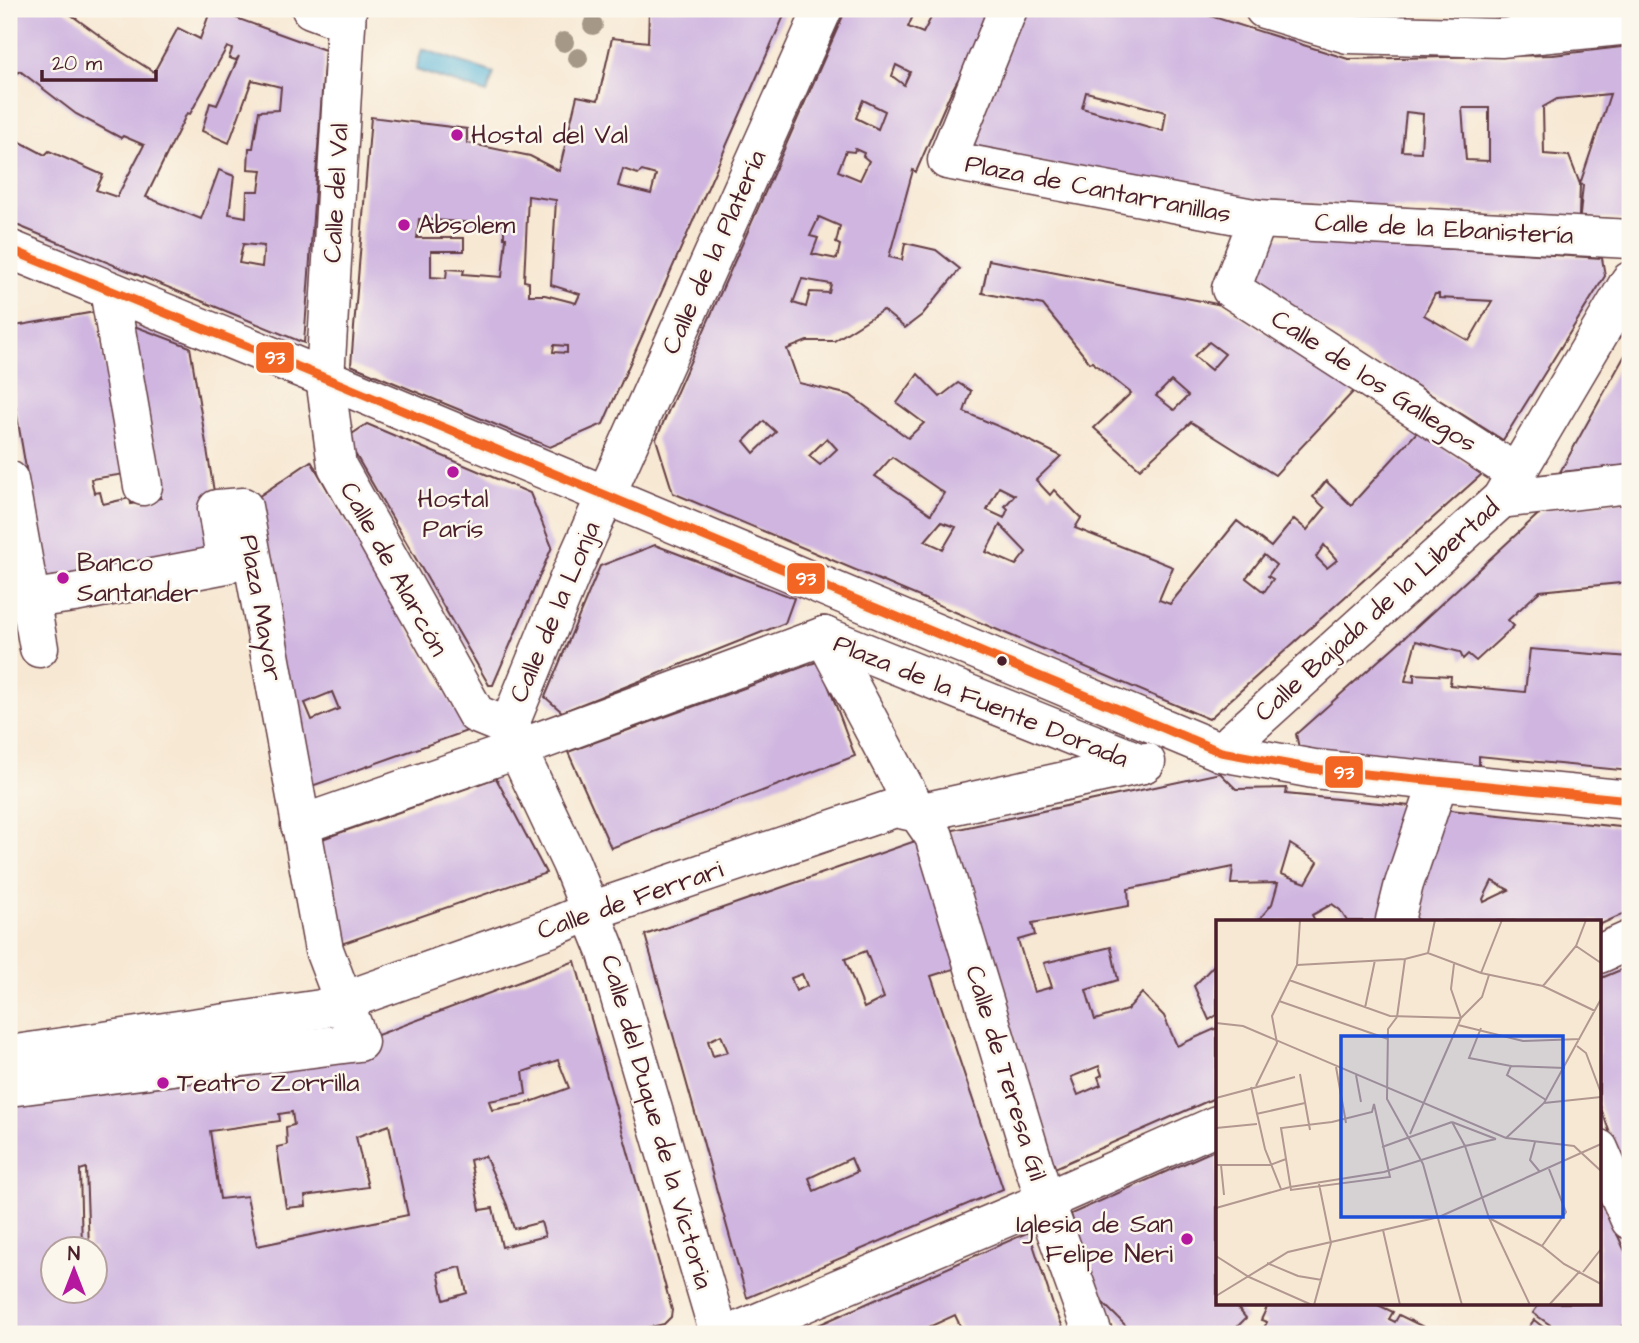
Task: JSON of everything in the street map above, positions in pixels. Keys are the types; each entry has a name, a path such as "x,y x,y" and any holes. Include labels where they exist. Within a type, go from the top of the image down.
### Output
{"street":[{"name":"Calle de la Platería","path":"605,496 823,9"},
{"name":"Plaza de Cantarranillas","path":"1008,9 947,160 1258,219 1231,289"},
{"path":"1264,9 1349,34 1501,38 1630,25"},
{"name":"Calle del Val","path":"325,378 335,13"},
{"name":"Calle de la Ebanistería","path":"1258,219 1630,239"},
{"path":"9,249 1221,752 1314,769 1630,800"},
{"name":"Calle Bajada de la Libertad","path":"1221,752 1509,486 1630,281"},
{"name":"Calle de los Gallegos","path":"1231,289 1509,486"},
{"path":"109,290 143,486"},
{"name":"Calle de Alarcón","path":"325,378 337,466 475,714 515,739"},
{"path":"9,480 19,600 38,648"},
{"path":"1509,486 1630,484"},
{"name":"Calle de la Lonja","path":"515,739 513,712 605,496"},
{"name":"Plaza Mayor","path":"9,1087 359,1042 324,950 243,507 217,509 226,564 19,600"},
{"path":"300,825 515,739 824,636"},
{"name":"Plaza de la Fuente Dorada","path":"824,636 1143,764"},
{"name":"Plaza de la Fuente Dorada","path":"824,636 918,813 1143,764 1178,733"},
{"name":"Calle del Duque de la Victoria","path":"515,739 564,846 606,950 719,1334"},
{"path":"1395,920 1404,884 1438,783"},
{"name":"Calle de Ferrari","path":"344,1003 591,911 895,808 918,813"},
{"name":"Calle de Teresa Gil","path":"918,813 934,836 1045,1201 1093,1334"},
{"path":"1600,954 1630,940"},
{"path":"9,1055 321,1009 344,1003"},
{"path":"731,1334 1216,1125"},
{"path":"1600,1151 1630,1216"}],"water":[{"path":"422,49 494,73 487,93 416,70"}],"building":[{"path":"19,9 63,9 154,72 178,28 200,39 211,9 325,50 304,343 9,222 9,136 45,155 49,151 103,175 96,190 117,197 144,145 123,136 121,138 76,114 20,71 16,74 9,69 9,18","holes":["227,47 232,49 229,58 236,60 239,56 217,105 210,103 202,131 229,143 252,80 281,87 279,110 259,111 253,148 249,148 248,169 262,170 259,191 247,191 246,217 229,214 234,176 219,170 201,219 146,197 187,113 190,114","243,244 264,246 262,267 239,263"]},
{"path":"649,9 787,9 603,424 550,447 351,365 371,117 467,129 467,143 530,156 559,171 577,96 598,100 612,38 648,42","holes":["623,169 638,174 642,171 656,175 651,194 618,186","528,196 556,200 551,285 580,294 576,303 545,295 529,295 529,282 524,281","419,219 504,225 506,238 502,277 463,274 464,270 447,269 446,278 431,277 431,251 464,251 464,238 417,238","554,345 567,346 567,353 553,352"]},
{"path":"846,9 916,9 908,27 923,33 933,9 997,9 950,94 916,172 913,170 889,257 902,260 905,243 936,250 960,269 922,315 905,328 883,310 834,341 807,341 787,349 799,383 850,395 908,438 924,423 897,403 918,374 940,397 958,383 971,391 964,412 1061,456 1036,480 1050,495 1054,490 1081,518 1075,528 1173,567 1159,600 1170,604 1237,521 1271,547 1294,519 1307,530 1325,508 1313,497 1326,481 1351,505 1418,431 1482,474 1209,719 673,493 656,439","holes":["896,65 910,72 904,85 892,76","863,100 885,111 878,129 856,118","855,149 864,153 863,156 869,161 860,180 838,171 846,151 854,152","819,217 840,226 836,243 840,245 837,259 812,254 818,238 810,236","802,279 831,284 829,293 810,292 806,307 793,303","764,421 776,432 754,453 744,441","827,438 837,449 820,465 809,456","892,457 944,493 931,514 875,476","999,487 1015,495 1005,506 1008,509 1004,518 987,510","941,522 956,527 943,549 925,541","1000,525 1026,552 1016,565 986,552","1324,545 1337,560 1327,568 1316,557","1264,555 1276,565 1268,576 1273,579 1264,592 1246,578"]},
{"path":"1022,9 1188,9 1348,59 1553,55 1630,46 1630,220 1244,199 971,150","holes":["1086,92 1166,112 1163,131 1082,108","1610,94 1580,184 1569,156 1544,154 1543,107 1557,99","1462,108 1489,108 1489,161 1466,160","1406,112 1423,114 1421,152 1402,151","1580,184 1583,185 1580,215 1579,215"]},
{"path":"1516,9 1552,9 1552,10 1516,15"},
{"path":"1271,238 1602,258 1605,276 1503,440 1247,279","holes":["1435,294 1439,294 1439,298 1492,301 1469,341 1424,315"]},
{"path":"989,260 1222,305 1355,390 1275,475 1191,422 1140,469 1094,428 1131,393 1090,363 1043,305 982,293","holes":["1209,342 1225,354 1211,370 1194,356","1171,381 1188,396 1174,410 1156,396"]},
{"path":"95,312 125,474 91,479 94,493 100,492 103,504 130,498 131,504 161,498 129,324 190,347 226,564 48,597 9,369 9,327"},
{"path":"1630,346 1630,465 1560,472"},
{"path":"367,424 530,493 552,547 493,685 489,685 346,438"},
{"path":"311,461 467,731 295,792 243,507","holes":["332,692 339,709 312,720 305,703"]},
{"path":"1630,500 1630,582 1540,591 1508,620 1514,626 1476,661 1468,654 1463,659 1460,652 1416,641 1405,681 1414,682 1414,674 1451,676 1450,685 1525,692 1530,649 1630,657 1630,771 1479,756 1479,770 1299,748 1296,734 1544,509"},
{"path":"655,545 794,598 785,623 562,712 545,697 600,566"},
{"path":"819,661 855,756 611,848 568,752"},
{"path":"1220,773 1236,789 1287,788 1286,794 1420,807 1392,920 1346,920 1332,904 1312,915 1314,920 1259,920 1272,904 1278,883 1231,884 1233,867 1128,889 1129,906 1032,923 1035,935 1018,940 1034,992 1052,987 1044,963 1111,947 1118,980 1086,990 1095,1020 1127,1010 1142,993 1164,1016 1177,1046 1216,1028 1216,1097 1055,1168 949,831","holes":["1290,844 1318,862 1306,883 1281,874","1099,1066 1102,1075 1098,1077 1101,1085 1078,1095 1071,1077"]},
{"path":"496,778 546,873 324,950 305,845"},
{"path":"1440,809 1630,828 1630,911 1600,925 1600,920 1403,920","holes":["1492,881 1509,890 1484,902"]},
{"path":"921,839 960,967 931,976 1003,1189 747,1298 645,935","holes":["866,951 884,998 864,1008 845,959","802,974 807,986 796,991 791,978","721,1035 728,1052 713,1056 708,1041","851,1158 857,1172 814,1191 809,1178"]},
{"path":"575,961 672,1310 671,1317 664,1324 619,1334 9,1334 9,1087 359,1042","holes":["558,1060 569,1088 528,1103 492,1110 489,1101 526,1094 523,1072","292,1112 294,1125 286,1127 287,1145 277,1147 286,1208 306,1206 305,1196 368,1187 356,1137 389,1125 408,1215 257,1246 247,1196 220,1199 210,1131 280,1121 279,1114","485,1156 507,1205 514,1229 541,1222 545,1236 502,1247 493,1208 480,1210 470,1160","461,1267 467,1293 444,1300 438,1272"]},
{"path":"1216,963 1216,1016 1209,1020 1194,986"},
{"path":"1630,966 1630,1188 1600,1106 1600,979"},
{"path":"1216,1149 1216,1304 1239,1304 1236,1306 1246,1318 1232,1332 1237,1334 1134,1334 1096,1296 1071,1214"},
{"path":"1600,1197 1630,1262 1630,1320 1615,1332 1617,1334 1552,1334 1556,1329 1533,1313 1539,1304 1600,1304"},
{"path":"1029,1232 1053,1305 1066,1334 964,1334 955,1315 918,1332 919,1334 798,1334"},
{"path":"1269,1304 1376,1304 1393,1312 1389,1319 1395,1322 1399,1315 1438,1334 1261,1334 1267,1322 1261,1320"},
{"path":"1534,1320 1552,1334 1524,1334"}],"transit line":[{"name":"93","path":"9,249 1221,752 1314,769 1630,800"}],"place":[{"name":"Hostal del Val","path":"457,135"},
{"name":"Absolem","path":"404,225"},
{"name":"Hostal París","path":"453,472"},
{"name":"Banco Santander","path":"63,578"},
{"name":"Teatro Zorrilla","path":"163,1083"},
{"name":"Iglesia de San Felipe Neri","path":"1187,1239"}]}
